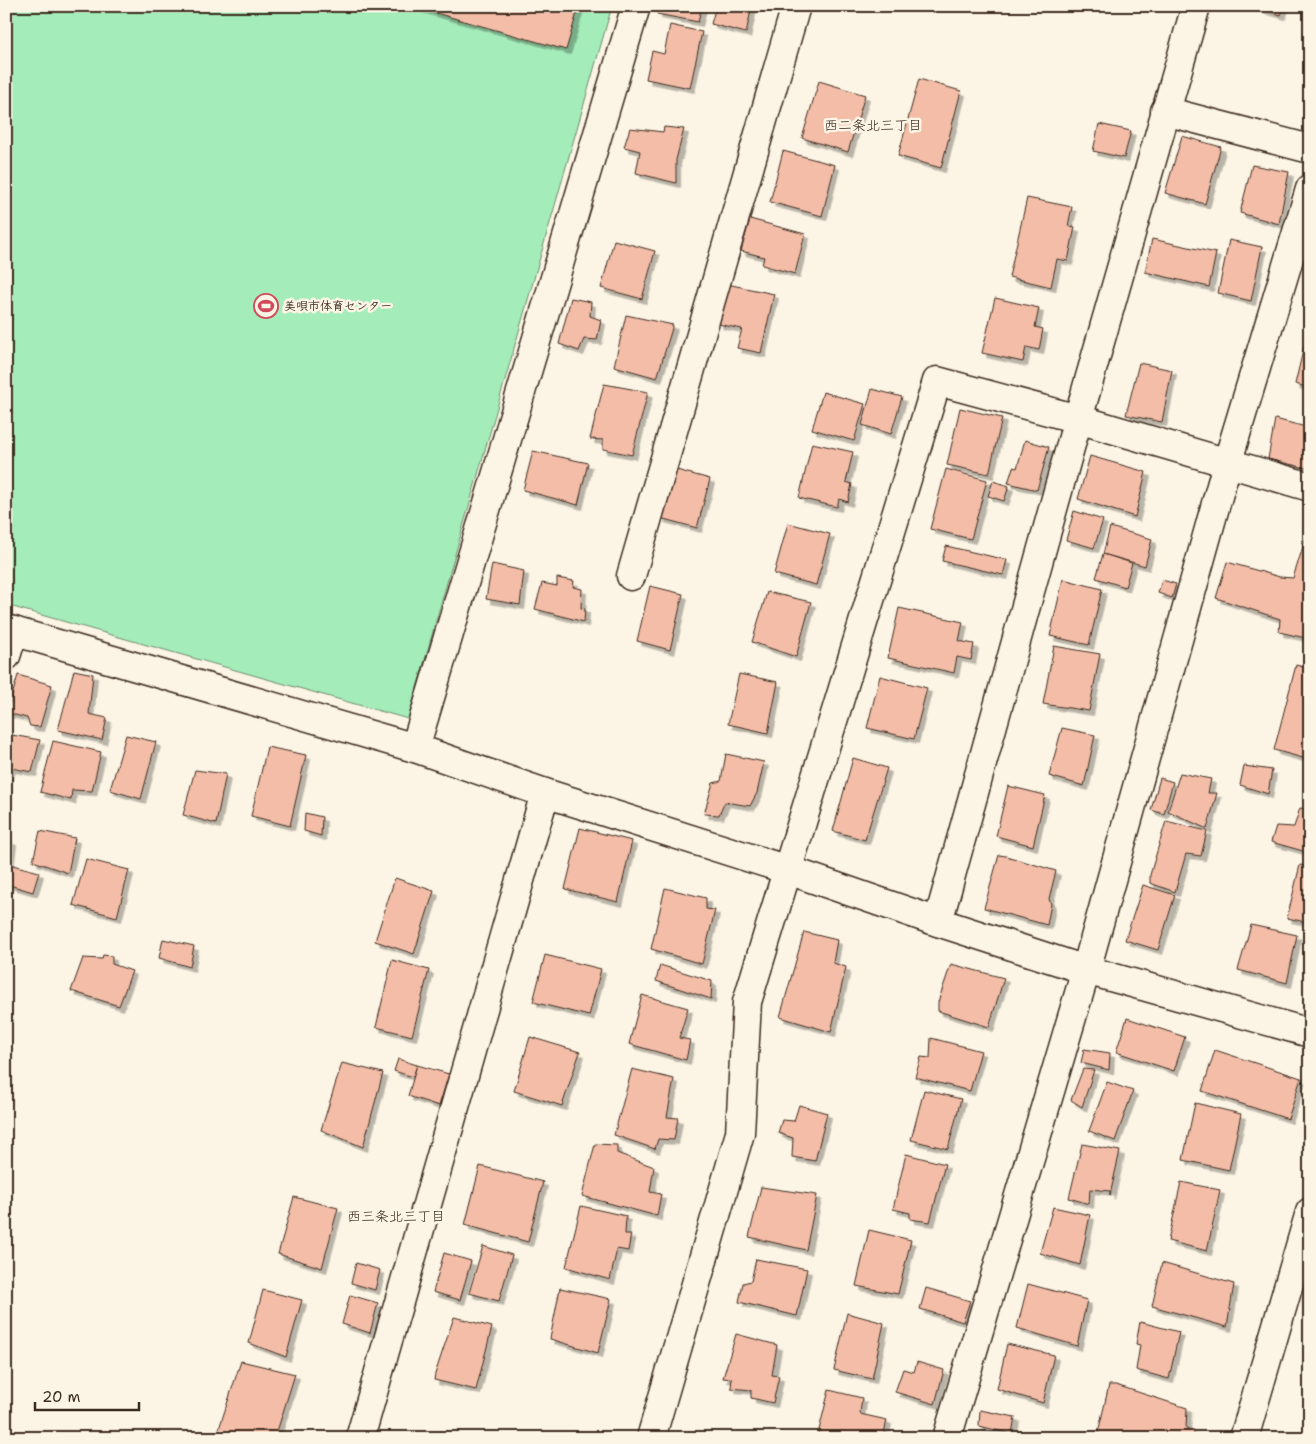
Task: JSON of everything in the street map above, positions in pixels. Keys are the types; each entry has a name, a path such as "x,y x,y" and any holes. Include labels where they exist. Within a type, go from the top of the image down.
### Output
{"street":[{"path":"415,748 636,6"},
{"path":"631,576 796,6"},
{"path":"938,922 1078,419 1196,6"},
{"path":"1165,112 1310,149"},
{"path":"947,1438 1086,970 1227,464 1310,189"},
{"path":"652,1438 740,1133 747,1002 937,382 1078,419 1310,487"},
{"path":"9,638 415,748 545,793 788,870 938,922 1086,970 1310,1033"},
{"path":"360,1438 545,793"},
{"path":"1244,1438 1310,1212"}],"green space":[{"name":"美唄市体育センター","path":"6,6 612,6 408,719 6,605"}],"building":[{"path":"411,6 579,6 566,50"},
{"path":"658,6 702,6 698,22 657,14"},
{"path":"716,6 752,6 746,33 711,24"},
{"path":"1249,6 1284,6 1281,15"},
{"path":"670,25 702,32 690,88 646,79 652,51 664,54"},
{"path":"919,79 961,91 941,168 898,156"},
{"path":"819,81 865,95 848,152 802,138"},
{"path":"1099,124 1131,131 1124,158 1093,151"},
{"path":"664,127 684,129 676,160 676,183 636,173 640,151 624,147 630,128 663,132"},
{"path":"1182,136 1221,147 1205,204 1165,193"},
{"path":"783,151 835,165 822,216 770,202"},
{"path":"1252,165 1289,172 1279,224 1240,213"},
{"path":"1027,198 1072,207 1068,226 1075,227 1068,261 1057,259 1051,287 1009,277"},
{"path":"750,219 805,234 795,274 762,265 764,257 741,251"},
{"path":"1152,239 1216,253 1209,287 1145,272"},
{"path":"614,240 655,251 642,299 601,288"},
{"path":"1229,240 1262,247 1251,301 1218,293"},
{"path":"727,284 774,294 761,353 737,348 742,329 718,324"},
{"path":"571,298 591,302 590,316 601,320 597,340 584,339 579,351 559,344"},
{"path":"995,298 1039,308 1035,327 1043,329 1039,350 1026,347 1023,362 982,353"},
{"path":"626,315 673,325 657,378 614,366"},
{"path":"1307,334 1310,335 1310,388 1295,384"},
{"path":"1139,363 1172,370 1162,422 1126,415"},
{"path":"604,384 648,392 632,455 603,449 603,440 590,439"},
{"path":"872,389 902,397 891,434 862,425"},
{"path":"823,392 865,404 854,441 812,429"},
{"path":"960,408 1002,418 989,474 947,465"},
{"path":"1275,419 1310,428 1310,469 1268,459"},
{"path":"1025,440 1049,447 1037,490 1008,483 1013,467 1017,468"},
{"path":"812,443 853,452 846,482 852,484 848,502 839,499 837,507 799,498"},
{"path":"533,451 588,463 578,505 523,490"},
{"path":"1090,456 1146,472 1135,517 1078,499"},
{"path":"673,469 710,479 697,528 660,518"},
{"path":"946,469 987,480 971,539 930,529"},
{"path":"993,481 1009,486 1004,501 988,496"},
{"path":"1074,511 1103,520 1094,548 1066,540"},
{"path":"788,523 830,534 816,585 774,574"},
{"path":"1310,525 1310,639 1279,632 1280,619 1216,598 1227,562 1280,577 1293,578"},
{"path":"1110,527 1152,539 1145,566 1103,554"},
{"path":"946,546 1007,560 1003,575 942,561"},
{"path":"1103,554 1132,563 1125,587 1096,578"},
{"path":"492,564 524,571 520,605 486,599"},
{"path":"557,578 574,581 573,587 582,589 581,608 585,609 584,622 535,609 542,583 557,586"},
{"path":"1063,579 1102,589 1089,645 1050,636"},
{"path":"1162,580 1176,584 1172,598 1158,593"},
{"path":"650,586 683,594 670,650 637,641"},
{"path":"767,592 811,602 796,657 752,642"},
{"path":"899,608 963,622 959,641 974,644 971,660 957,657 954,673 888,658"},
{"path":"1054,646 1100,654 1089,711 1043,704"},
{"path":"1296,665 1310,669 1310,760 1274,750"},
{"path":"74,670 93,674 89,714 107,718 102,740 58,730"},
{"path":"739,674 778,682 768,733 728,724"},
{"path":"18,675 52,685 40,727 30,726 27,718 7,713"},
{"path":"880,676 927,688 914,739 867,728"},
{"path":"1062,728 1095,735 1084,786 1049,776"},
{"path":"6,734 40,740 32,772 11,768 6,781"},
{"path":"126,735 156,742 141,799 110,790"},
{"path":"53,741 101,752 92,791 72,790 71,800 40,792"},
{"path":"267,747 306,755 290,826 251,816"},
{"path":"726,754 764,762 757,793 750,806 725,802 719,815 704,814 713,783 721,781"},
{"path":"853,758 887,768 865,840 833,831"},
{"path":"1244,766 1272,770 1268,794 1240,785"},
{"path":"195,770 226,774 216,824 183,815"},
{"path":"1180,773 1211,779 1208,793 1217,793 1207,829 1168,811"},
{"path":"1160,778 1173,782 1164,814 1151,810"},
{"path":"1008,786 1045,795 1033,846 996,836"},
{"path":"1300,808 1310,810 1310,853 1271,842 1276,826 1294,827"},
{"path":"305,813 322,817 321,836 304,831"},
{"path":"1166,821 1207,831 1201,856 1186,854 1175,892 1150,883 1150,875"},
{"path":"580,828 632,841 618,902 565,889"},
{"path":"40,831 75,838 68,873 33,861"},
{"path":"6,839 12,841 9,864 39,872 33,892 6,884"},
{"path":"999,855 1056,871 1049,899 1051,904 1047,925 984,908"},
{"path":"86,859 129,870 117,917 73,905"},
{"path":"1300,865 1310,867 1310,923 1287,918"},
{"path":"395,878 434,891 414,954 375,941"},
{"path":"1143,885 1175,895 1158,950 1125,940"},
{"path":"665,888 706,898 706,909 715,910 702,964 651,949"},
{"path":"1251,925 1297,935 1287,983 1238,970"},
{"path":"804,932 837,940 833,963 846,967 831,1032 780,1017"},
{"path":"163,939 194,946 190,967 159,958"},
{"path":"103,955 112,956 112,964 132,971 119,1006 71,991 83,958 102,959"},
{"path":"545,955 601,969 589,1016 533,1002"},
{"path":"392,960 429,970 412,1036 376,1027"},
{"path":"951,964 1004,978 989,1027 938,1011 938,1002"},
{"path":"660,965 712,981 711,999 656,981"},
{"path":"642,995 688,1008 679,1038 690,1040 686,1060 629,1044"},
{"path":"1127,1018 1185,1037 1174,1071 1116,1052"},
{"path":"530,1037 580,1052 562,1106 514,1091"},
{"path":"931,1038 981,1051 970,1091 915,1077 921,1057 930,1058"},
{"path":"1084,1049 1110,1053 1109,1070 1081,1063"},
{"path":"1215,1050 1301,1078 1288,1119 1202,1091"},
{"path":"398,1059 417,1065 413,1077 394,1071"},
{"path":"342,1063 383,1073 363,1147 321,1130"},
{"path":"417,1065 449,1074 439,1106 408,1096"},
{"path":"632,1069 674,1079 667,1117 678,1118 674,1140 658,1139 655,1149 614,1135"},
{"path":"1083,1069 1094,1070 1082,1107 1071,1100"},
{"path":"1107,1082 1133,1091 1115,1141 1089,1131"},
{"path":"924,1090 961,1099 948,1149 911,1140"},
{"path":"1195,1103 1241,1114 1229,1170 1183,1160"},
{"path":"799,1105 827,1113 815,1161 792,1157 793,1138 778,1133 782,1120 794,1121"},
{"path":"595,1144 617,1145 617,1153 654,1167 650,1192 661,1194 657,1216 582,1196"},
{"path":"1082,1144 1120,1151 1110,1195 1110,1191 1090,1189 1089,1204 1069,1198"},
{"path":"906,1154 945,1164 930,1222 910,1219 910,1213 893,1209"},
{"path":"480,1166 543,1182 528,1242 465,1225"},
{"path":"1181,1182 1220,1190 1207,1251 1168,1241"},
{"path":"761,1187 817,1195 806,1250 749,1237"},
{"path":"294,1197 338,1208 322,1268 278,1254"},
{"path":"581,1206 626,1216 625,1234 631,1234 628,1251 617,1249 610,1280 566,1267"},
{"path":"1053,1207 1090,1215 1080,1265 1040,1253"},
{"path":"869,1230 911,1240 898,1294 856,1286"},
{"path":"483,1246 512,1255 499,1301 469,1293"},
{"path":"444,1253 471,1261 460,1300 433,1292"},
{"path":"756,1259 807,1269 797,1316 739,1302 743,1283 751,1281"},
{"path":"356,1263 380,1270 375,1290 351,1283"},
{"path":"1162,1263 1234,1284 1227,1327 1152,1306"},
{"path":"1028,1284 1087,1300 1077,1346 1017,1328"},
{"path":"560,1288 611,1299 598,1353 550,1339"},
{"path":"926,1288 970,1301 963,1322 920,1309"},
{"path":"263,1290 302,1300 286,1357 249,1343"},
{"path":"350,1295 378,1303 370,1333 342,1324"},
{"path":"847,1313 884,1323 872,1379 834,1370"},
{"path":"454,1317 492,1327 476,1390 434,1380"},
{"path":"1140,1322 1179,1332 1169,1379 1136,1370 1140,1345 1136,1344"},
{"path":"736,1334 777,1345 772,1375 779,1376 773,1403 751,1398 751,1390 731,1388 732,1379 723,1378"},
{"path":"1007,1344 1054,1355 1043,1403 997,1389"},
{"path":"241,1361 295,1374 275,1438 216,1438"},
{"path":"917,1362 944,1370 935,1404 895,1392 903,1369 914,1372"},
{"path":"1109,1385 1116,1385 1187,1408 1186,1429 1194,1430 1193,1438 1113,1438 1098,1433"},
{"path":"829,1390 862,1398 860,1414 887,1420 883,1438 870,1436 870,1438 817,1438"},
{"path":"980,1410 1015,1417 1012,1434 979,1426"}],"place":[{"name":"美唄市体育センター","path":"266,306"}],"district":[{"name":"西二条北三丁目","path":"873,125"},
{"name":"西三条北三丁目","path":"396,1216"}]}
